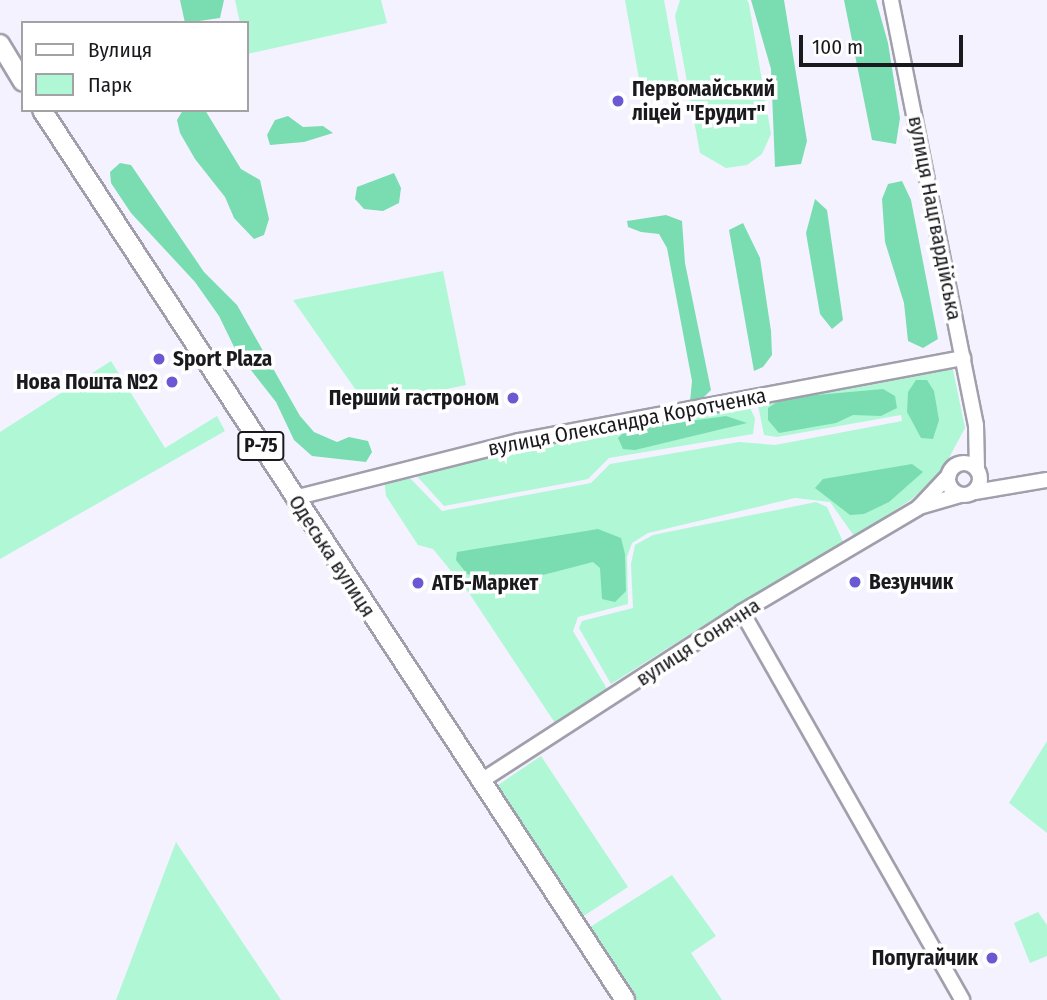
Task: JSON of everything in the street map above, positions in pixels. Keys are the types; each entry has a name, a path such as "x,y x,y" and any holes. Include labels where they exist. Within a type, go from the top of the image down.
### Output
{"main road":[{"path":"0,44 21,79"},
{"name":"Одеська вулиця","path":"43,112 625,1000"}],"street":[{"name":"вулиця Нацгвардійська","path":"891,0 977,436 978,471 967,493"},
{"name":"вулиця Олександра Коротченка","path":"294,498 519,441 963,358"},
{"path":"967,493 949,485 951,471 977,436"},
{"name":"вулиця Сонячна","path":"918,508 951,471 963,463 978,471 1024,483"},
{"name":"вулиця Сонячна","path":"481,781 742,612 918,508 967,493 1047,480"},
{"path":"742,612 962,1000"}],"green space":[{"path":"180,0 224,0 220,18 185,21"},
{"path":"235,0 381,0 387,23 248,54 248,21 240,21"},
{"path":"625,0 664,0 680,89 642,96"},
{"path":"680,0 747,0 749,4 771,134 762,154 747,165 726,168 700,153 675,16"},
{"path":"751,0 784,0 807,141 801,164 775,167 771,69"},
{"path":"844,0 876,0 888,43 900,118 896,144 872,140"},
{"path":"182,112 206,112 241,169 260,180 269,219 264,235 254,239 234,218 225,197 195,159 180,133 177,120"},
{"path":"288,116 303,127 323,126 333,133 304,142 270,145 267,135 275,120"},
{"path":"120,163 131,165 204,272 237,305 300,416 314,432 337,442 349,437 368,441 372,452 366,462 312,456 294,440 276,402 236,351 219,316 195,282 131,213 111,183 110,172"},
{"path":"394,173 401,188 399,203 383,211 364,209 355,199 357,187"},
{"path":"902,181 911,200 938,339 923,348 908,341 904,303 885,242 882,199 888,184"},
{"path":"815,199 827,210 843,320 832,329 820,314 806,233"},
{"path":"666,215 682,221 685,263 711,390 703,398 690,402 692,381 667,248 659,234 628,227 627,221"},
{"path":"743,223 760,258 771,331 772,355 763,367 754,371 729,230"},
{"path":"443,271 466,385 367,406 293,300"},
{"path":"111,361 165,448 217,416 225,431 0,559 0,432"},
{"path":"936,369 953,370 965,428 943,469 912,499 863,531 854,536 830,502 795,498 648,533 632,543 627,557 628,604 578,617 573,631 607,689 555,723 469,593 433,549 418,545 386,496 384,478 405,473 442,511 591,483 610,464 739,442 775,445 902,421 901,415 777,437 764,435 758,405 762,400"},
{"path":"916,380 927,380 934,391 939,420 933,439 921,438 907,412 908,392"},
{"path":"883,389 895,396 897,408 881,416 853,415 836,423 779,433 768,420 768,408 783,398"},
{"path":"748,404 755,418 753,434 609,458 588,479 444,506 415,474 511,446"},
{"path":"726,416 747,423 635,450 623,449 618,438 626,430"},
{"path":"912,464 923,472 889,502 864,514 850,515 815,488 823,479"},
{"path":"816,502 827,507 845,546 728,610 611,684 579,628 582,621 633,608 631,564 635,545 653,535"},
{"path":"598,529 621,538 625,554 626,591 615,602 602,599 600,568 593,562 512,583 467,574 456,560 457,552"},
{"path":"1047,741 1047,833 1009,803"},
{"path":"541,756 628,887 579,919 492,789"},
{"path":"176,842 281,1000 116,1000"},
{"path":"672,875 716,936 691,953 722,1000 634,1000 587,929"},
{"path":"1038,912 1047,925 1047,956 1030,963 1014,923"}],"place":[{"name":"Первомайський ліцей \"Ерудит\"","path":"618,101"},
{"name":"Sport Plaza","path":"159,359"},
{"name":"Нова Пошта №2","path":"172,382"},
{"name":"Перший гастроном","path":"513,398"},
{"name":"Везунчик","path":"855,582"},
{"name":"АТБ-Маркет","path":"418,583"},
{"name":"Попугайчик","path":"992,958"}]}
